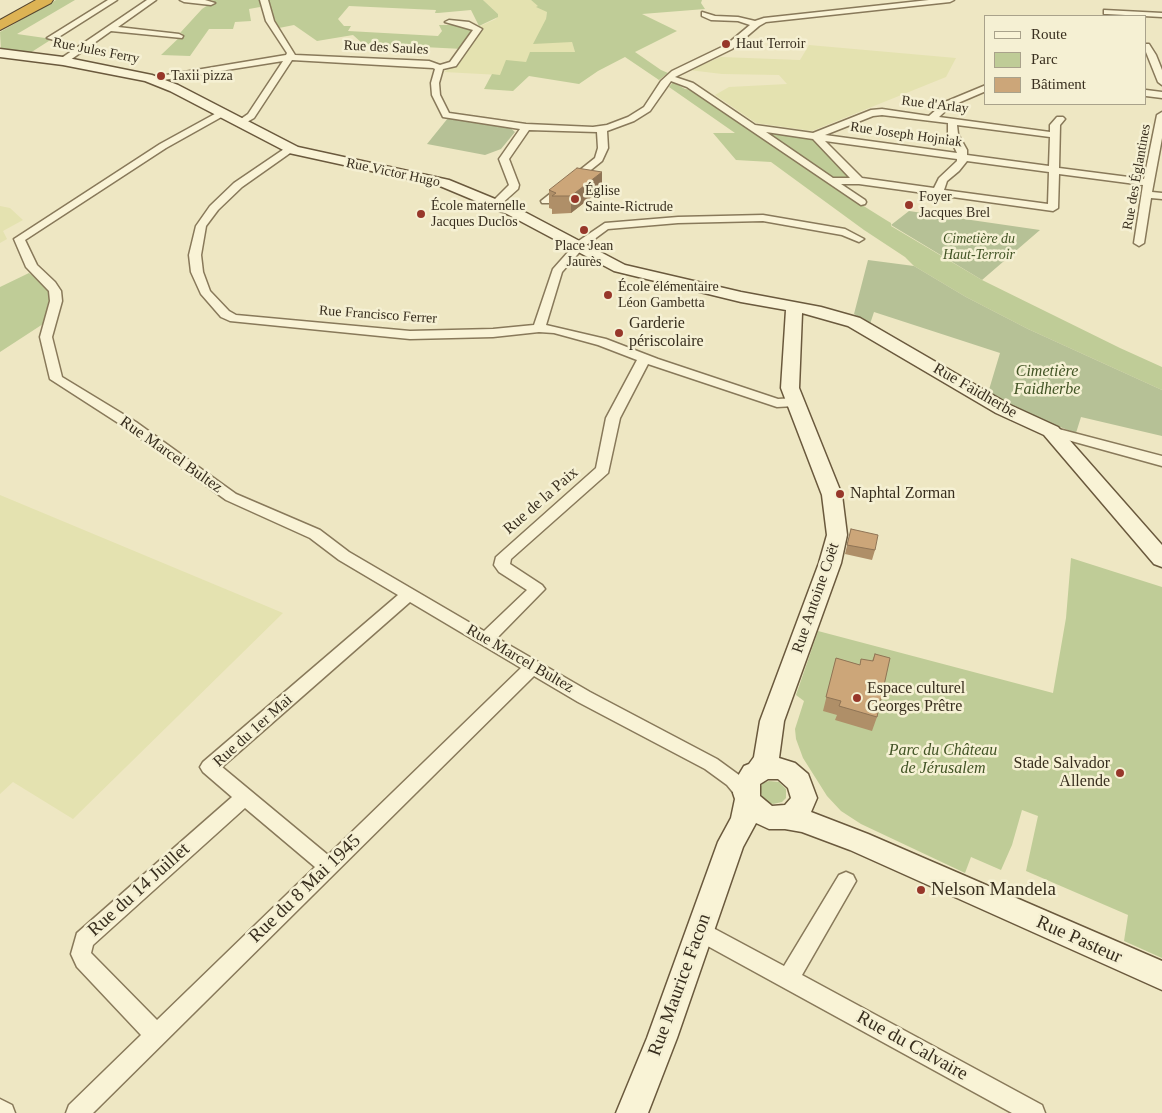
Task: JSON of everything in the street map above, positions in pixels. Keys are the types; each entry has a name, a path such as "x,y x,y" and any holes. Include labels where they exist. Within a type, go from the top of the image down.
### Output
{"highway":[{"path":"0,19 34,0"},
{"path":"0,26 46,0"}],"street":[{"path":"51,38 113,0"},
{"path":"63,61 152,0"},
{"path":"184,0 211,2"},
{"path":"240,123 251,116 291,54 270,21 264,0"},
{"path":"578,247 495,204 513,189 514,185 504,159 526,126 555,130 602,130 631,119 645,111 669,78 681,69 729,47 756,24 774,18 950,0"},
{"path":"1106,12 1162,14"},
{"path":"705,14 714,18 738,19 756,24"},
{"path":"439,68 454,64 478,29 466,24 449,22"},
{"path":"68,28 179,36"},
{"path":"1147,48 1152,55 1162,82"},
{"name":"Rue Jules Ferry","path":"0,53 63,61 154,80 290,148"},
{"name":"Rue des Saules","path":"154,80 290,57 429,64 439,68 435,83 436,95 446,115 526,126"},
{"path":"669,78 690,85 861,202"},
{"path":"931,118 948,104 984,89"},
{"path":"1147,93 1162,95"},
{"name":"Rue Marcel Bultez","path":"222,113 163,146 18,240 32,267 55,291 56,301 46,337 56,379 131,425 231,497 315,534 344,556 533,667 626,720 711,764 733,780 752,785"},
{"name":"Rue d'Arlay","path":"815,136 875,113 931,118 1055,135"},
{"name":"Rue des Églantines","path":"1139,243 1148,189 1158,157 1162,115"},
{"path":"830,181 859,181 1053,208 1055,123 1060,119"},
{"path":"938,192 942,180 959,166 962,156 962,150 952,134 952,121"},
{"name":"Rue Joseph Hojniak","path":"754,128 1053,169 1148,189 1162,196"},
{"path":"546,201 598,160 603,148 602,130"},
{"path":"815,136 859,181"},
{"name":"Rue Victor Hugo","path":"290,148 341,161 434,180 495,204"},
{"name":"Rue Francisco Ferrer","path":"290,148 238,185 214,208 201,226 195,255 197,272 205,292 222,313 234,318 410,335 502,333 539,328 554,329 581,335 627,350 644,359 777,403 795,402"},
{"path":"539,328 554,279 578,247 602,227 671,220 756,218 845,232 860,239"},
{"name":"Rue Faidherbe","path":"578,247 627,270 794,308 838,316 860,325 994,404 1051,432 1162,461"},
{"name":"Rue Antoine Coët","path":"752,785 766,760 772,721 830,563 837,535 832,495 789,383 794,308"},
{"name":"Rue de la Paix","path":"486,639 537,589 504,568 502,565 504,557 603,470 613,418 644,359"},
{"path":"1051,432 1162,559"},
{"name":"Rue du 1er Mai","path":"328,866 209,767 410,594"},
{"name":"Rue du 8 Mai 1945","path":"77,1113 533,667"},
{"path":"772,768 789,773 799,782 804,795 799,809 781,818 759,812 752,785 772,768"},
{"name":"Rue Maurice Facon","path":"632,1113 662,1038 733,838 744,821 752,785"},
{"name":"Rue Pasteur","path":"804,795 817,816 859,842"},
{"name":"Rue du 14 Juillet","path":"156,1035 84,960 81,954 84,940 244,797"},
{"name":"Rue Maurice Facon","path":"726,857 747,833 781,818"},
{"name":"Rue Pasteur","path":"781,818 803,821 859,842 1162,976"},
{"path":"788,980 846,881"},
{"name":"Rue du Calvaire","path":"700,931 1034,1113"},
{"path":"0,1110 4,1113"}],"shaded area":[{"path":"483,0 531,0 546,10 546,19 572,42 575,52 530,53 526,62 500,75 444,72 450,68 476,28 496,19 498,14"},
{"path":"809,45 956,58 946,77 812,131 756,123 715,95 729,87 787,84 779,75 722,74 689,70 721,57 800,60"},
{"path":"0,206 10,208 23,220 3,231 7,239 0,243"},
{"path":"0,495 283,613 73,819 13,782 0,794"}],"green space":[{"path":"56,0 75,0 17,34 52,39 30,53 1,50 0,32"},
{"path":"210,0 260,0 260,7 249,9 251,21 235,22 233,29 209,29 190,56 161,55 183,34 180,33 202,9 214,1"},
{"path":"267,0 483,0 498,14 498,17 479,26 471,10 435,13 436,10 349,6 338,19 344,26 351,26 348,31 438,36 442,31 439,25 458,25 475,29 463,49 363,44 353,35 317,41 294,25 279,28 274,25"},
{"path":"531,0 702,0 701,3 705,9 642,14 677,31 635,52 668,73 659,80 625,57 598,71 579,84 529,76 513,91 484,89 492,74 500,75 506,60 526,62 530,52 575,52 572,42 533,44 546,19 547,12 536,7 538,6"},
{"path":"673,82 685,89 695,90 838,190 891,223 891,226 982,280 1162,367 1162,390 1028,329 966,297 914,266 905,257 864,230 771,162 736,160 713,133 735,133 669,87"},
{"path":"448,118 509,127 515,132 501,149 485,155 427,144"},
{"path":"770,132 813,138 853,178 832,179 766,134"},
{"name":"Cimetière du Haut-Terroir","path":"909,211 1040,230 982,280 891,225"},
{"name":"Cimetière Faidherbe","path":"868,260 914,266 966,297 1028,329 1162,390 1162,436 1081,417 1076,433 1033,417 988,393 1000,353 874,312 870,324 854,314"},
{"path":"29,273 47,286 50,296 43,324 0,352 0,287"},
{"name":"Parc du Château de Jérusalem","path":"1071,558 1162,587 1162,958 1124,941 1128,915 1026,871 1038,816 1022,810 1012,845 1001,870 971,857 965,873 861,824 841,811 827,796 803,758 796,739 795,729 804,701 796,695 818,631 1053,693 1066,618"},
{"path":"769,781 779,782 786,789 786,798 782,802 773,804 766,802 762,797 760,788 763,783"}],"building":[{"path":"577,168 602,172 571,196 552,196 556,193 549,190"},
{"path":"851,529 878,535 875,550 847,545"},
{"name":"Espace culturel Georges Prêtre","path":"875,654 890,658 877,717 839,706 841,701 826,697 836,658 860,665 861,659 873,661"}],"place":[{"name":"Haut Terroir","path":"726,44"},
{"name":"Taxii pizza","path":"161,76"},
{"name":"Église Sainte-Rictrude","path":"575,199"},
{"name":"Foyer Jacques Brel","path":"909,205"},
{"name":"École maternelle Jacques Duclos","path":"421,214"},
{"name":"Place Jean Jaurès","path":"584,230"},
{"name":"École élémentaire Léon Gambetta","path":"608,295"},
{"name":"Garderie périscolaire","path":"619,333"},
{"name":"Naphtal Zorman","path":"840,494"},
{"name":"Espace culturel Georges Prêtre","path":"857,698"},
{"name":"Stade Salvador Allende","path":"1120,773"},
{"name":"Nelson Mandela","path":"921,890"}]}
